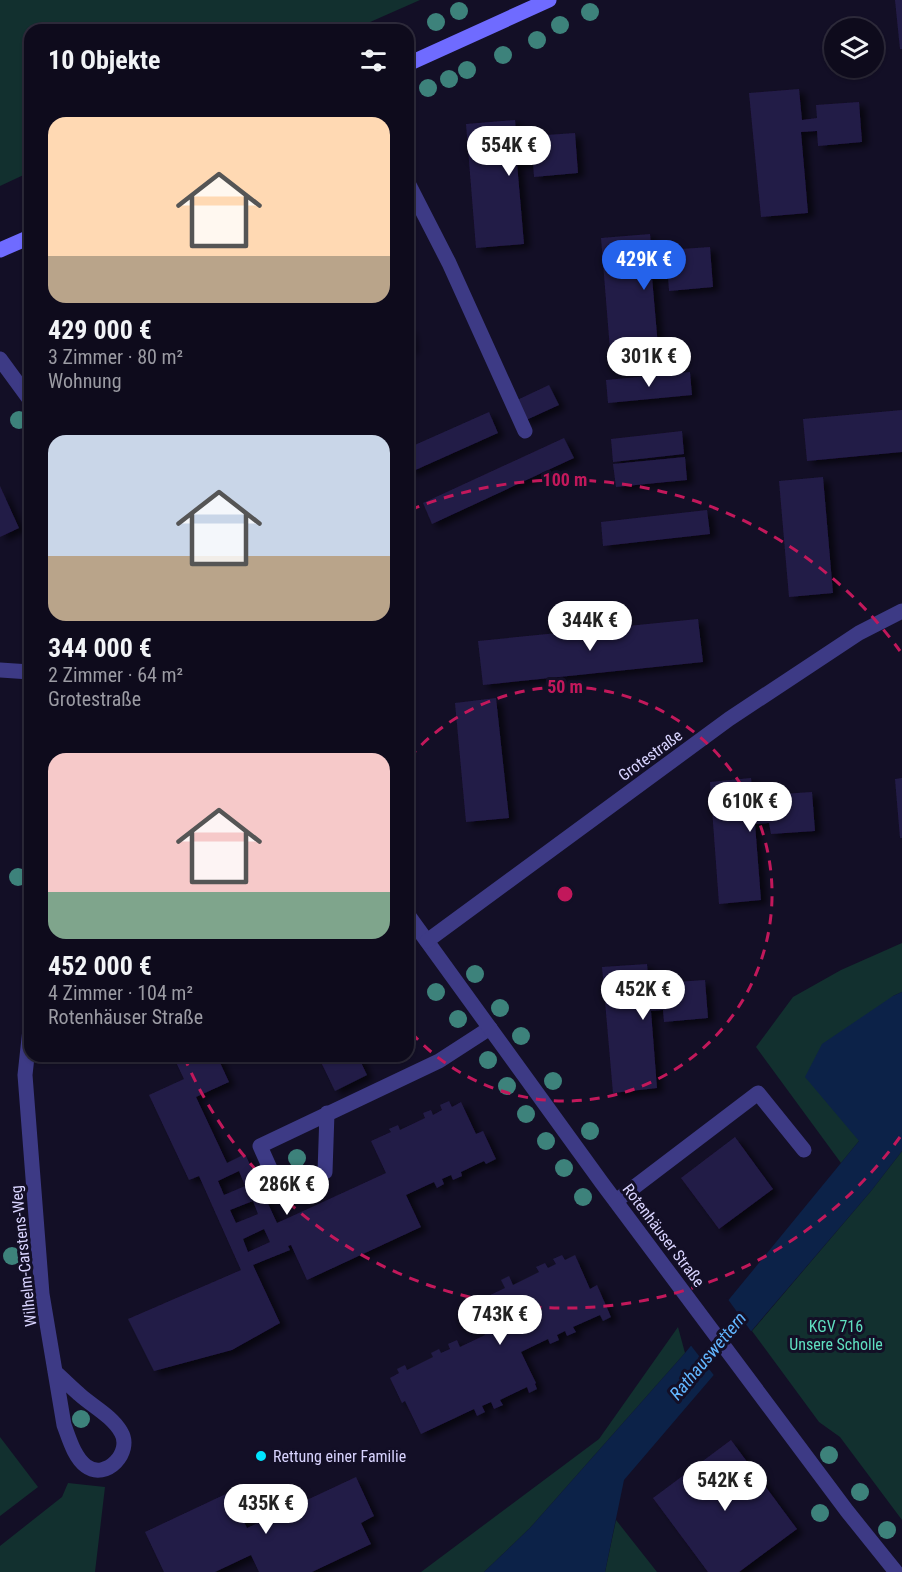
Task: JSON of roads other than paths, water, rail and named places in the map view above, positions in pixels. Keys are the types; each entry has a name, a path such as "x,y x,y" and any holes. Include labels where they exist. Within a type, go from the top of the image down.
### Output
{"street":[{"path":"414,61 549,0"},
{"path":"414,195 449,263 525,431"},
{"path":"0,250 24,240"},
{"path":"0,359 24,392"},
{"name":"Grotestraße","path":"427,941 738,713 859,633 902,611"},
{"path":"0,670 24,672"},
{"name":"Rotenhäuser Straße","path":"414,923 616,1201 896,1572"},
{"path":"327,1113 325,1172 281,1193 260,1146 327,1113 439,1061 490,1028"},
{"name":"Wilhelm-Carstens-Weg","path":"26,1062 25,1075 42,1294 64,1425 84,1464 89,1468 107,1468 121,1456 123,1434 116,1425 56,1372"},
{"path":"616,1201 758,1093 804,1150"}],"water":[{"name":"Rathauswettern","path":"902,992 902,1151 871,1191 624,1480 605,1572 484,1572 530,1528 685,1353 859,1141 805,1077 822,1044"}],"place":[{"name":"Rettung einer Familie","path":"261,1456"}],"park label":[{"name":"KGV 716 Unsere Scholle","path":"836,1335"}]}
